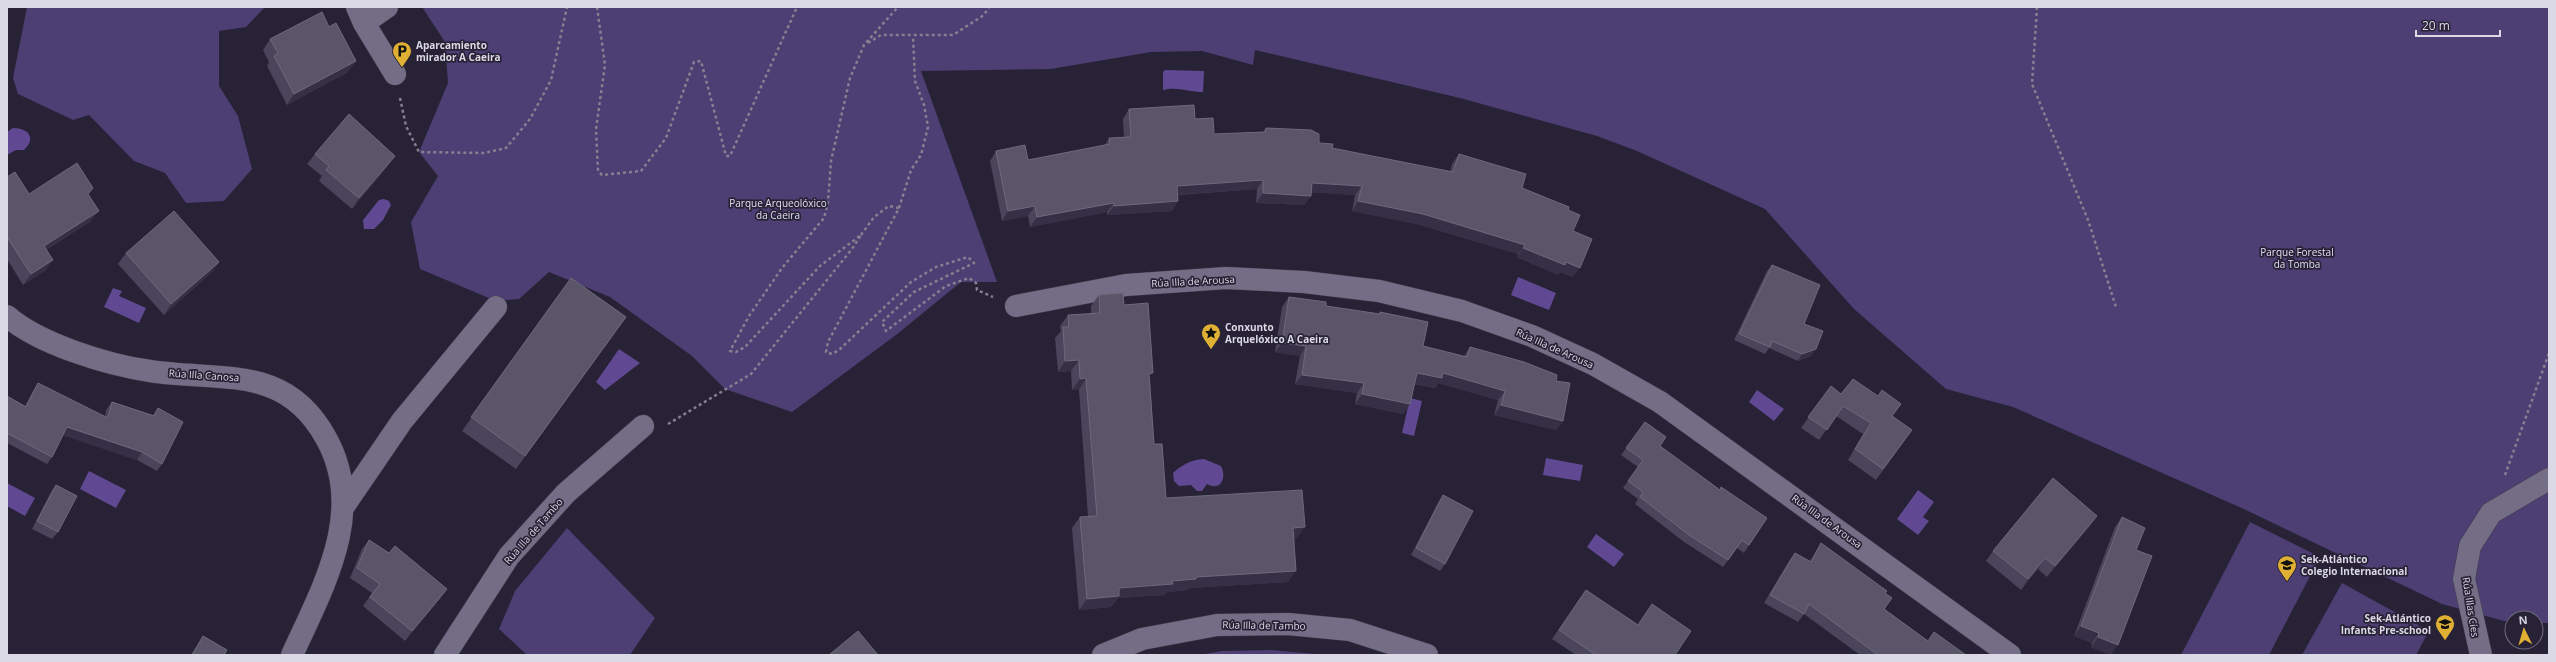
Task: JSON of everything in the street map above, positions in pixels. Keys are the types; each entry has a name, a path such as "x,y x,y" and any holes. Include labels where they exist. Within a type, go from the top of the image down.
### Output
{"street":[{"path":"387,7 360,15 395,74"},
{"name":"Rúa Illa de Arousa","path":"1016,306 1126,285 1226,278 1304,282 1378,291 1462,311 1532,336 1593,364 1660,402 2010,655"},
{"path":"344,506 402,421 496,307"},
{"name":"Rúa Illa Canosa","path":"7,316 50,342 94,359 150,371 243,378 286,392 318,422 336,456 344,506 334,563 292,655"},
{"name":"Rúa Illa de Tambo","path":"445,655 509,556 566,493 643,426"},
{"name":"Rúa Illas Cíes","path":"2481,655 2464,579 2470,546 2491,513 2549,479"},
{"name":"Rúa Illa de Tambo","path":"1102,655 1142,639 1217,625 1288,624 1350,630 1427,655"}],"path":[{"path":"395,74 406,126 419,152 484,153 506,148 530,119 551,80 567,7"},
{"path":"597,7 605,65 596,129 598,171 602,175 641,171 666,138 694,62 701,61 726,156 730,156 797,7"},
{"path":"861,235 820,266 745,347 736,352 730,351 749,316 782,268 824,218 828,202 831,161 850,78 864,45 898,7"},
{"path":"864,45 881,35 953,35 984,15 989,7"},
{"path":"2037,7 2032,84 2088,220 2116,307"},
{"path":"913,36 915,81 924,105 928,127 921,154 911,170 899,208 828,342 826,352 832,354 839,350 911,282 936,267 968,257 974,263 914,292 882,322 886,331 946,286 969,278 976,283 977,290 1016,306"},
{"path":"643,426 669,424 750,374 852,248 874,217 889,206 899,208"},
{"path":"2504,477 2549,353"}],"green space":[{"path":"27,7 265,7 246,27 219,31 219,86 238,116 252,169 224,201 186,203 165,173 134,161 89,115 73,120 18,94 13,78"},
{"name":"Parque Forestal da Tomba","path":"422,7 2549,7 2549,623 2544,623 2544,610 2504,610 2504,621 2442,604 2246,510 2013,407 1946,389 1854,309 1765,209 1637,151 1597,136 1460,98 1255,50 1253,65 1202,51 1151,52 1051,69 921,71 997,282 961,282 896,335 792,412 725,389 692,356 610,297 549,272 519,299 496,301 420,269 411,222 438,176 419,152 448,83 445,42"},
{"path":"2250,522 2320,557 2269,655 2181,655"},
{"path":"567,528 655,618 630,655 527,655 499,629 515,591"},
{"path":"2342,583 2429,631 2416,655 2302,655"},
{"path":"1271,650 1315,654 1199,655 1222,651"}],"shaded area":[{"path":"1165,70 1204,71 1203,92 1178,89 1163,90 1163,72"},
{"path":"13,128 18,128 29,134 30,142 24,150 16,150 7,155 7,132"},
{"path":"384,199 389,201 391,205 383,220 374,229 364,229 363,220 379,200"},
{"path":"1518,277 1556,293 1549,310 1511,295"},
{"path":"113,288 122,291 119,296 146,308 139,323 104,307"},
{"path":"619,349 640,363 605,390 596,382"},
{"path":"1757,390 1784,409 1774,421 1749,402"},
{"path":"1410,398 1422,401 1414,436 1402,433"},
{"path":"1546,458 1583,465 1580,481 1543,475"},
{"path":"1204,459 1221,466 1223,470 1223,479 1219,485 1212,486 1207,484 1202,491 1197,491 1191,485 1179,486 1174,481 1173,473 1180,467 1191,461"},
{"path":"89,471 126,490 116,508 80,489"},
{"path":"7,483 35,498 25,516 7,506"},
{"path":"1918,490 1934,502 1923,517 1929,521 1918,535 1897,519"},
{"path":"1596,534 1624,554 1614,567 1587,547"}],"building":[{"path":"322,12 329,27 336,23 356,61 294,94 274,56 278,53 270,39"},
{"path":"1194,105 1195,119 1213,118 1214,134 1265,132 1266,128 1311,130 1319,134 1319,143 1333,144 1332,148 1453,172 1459,154 1526,174 1522,188 1569,207 1568,210 1580,215 1573,231 1592,239 1580,268 1566,262 1565,265 1523,248 1525,245 1423,214 1358,201 1362,186 1312,183 1311,196 1263,193 1263,180 1177,186 1178,201 1114,206 1114,203 1037,217 1035,206 1008,211 996,151 1025,145 1028,160 1110,144 1109,138 1131,137 1129,109"},
{"path":"349,114 395,156 359,198 326,170 329,166 315,154"},
{"path":"77,163 93,188 88,194 99,211 44,246 53,260 31,274 7,237 7,177 15,172 29,194"},
{"path":"174,211 219,262 171,304 126,253"},
{"path":"1772,265 1820,285 1804,324 1823,331 1816,349 1802,354 1772,341 1770,347 1739,334"},
{"path":"571,278 626,317 525,456 471,417"},
{"path":"1123,293 1124,305 1148,303 1153,373 1149,374 1154,444 1162,444 1166,498 1302,490 1305,527 1293,528 1296,571 1196,577 1196,579 1172,581 1173,584 1119,588 1119,596 1087,599 1080,517 1097,516 1086,378 1080,379 1079,360 1065,361 1063,327 1069,327 1068,315 1100,313 1099,295"},
{"path":"1289,297 1326,302 1326,306 1380,314 1380,312 1428,322 1423,346 1467,357 1470,347 1524,362 1557,375 1556,381 1570,383 1563,421 1501,405 1505,391 1443,373 1442,378 1417,373 1410,404 1362,394 1364,383 1302,375 1306,346 1282,343"},
{"path":"1853,379 1878,396 1882,390 1901,404 1892,416 1912,430 1883,469 1855,449 1871,423 1843,406 1827,430 1808,417 1831,386 1841,394"},
{"path":"38,383 108,418 112,402 154,416 158,408 183,422 162,464 142,452 67,427 52,457 7,433 7,396 26,407"},
{"path":"1645,422 1666,437 1660,446 1720,490 1721,487 1767,518 1749,545 1742,540 1728,560 1689,535 1640,497 1643,492 1628,481 1643,460 1626,448"},
{"path":"2053,478 2097,516 2055,566 2045,558 2028,579 1993,551"},
{"path":"56,485 77,496 58,532 37,521"},
{"path":"1443,495 1473,511 1445,564 1416,548"},
{"path":"2122,517 2145,528 2136,550 2152,556 2118,645 2098,637 2099,633 2081,626"},
{"path":"369,540 389,553 395,546 447,589 412,631 370,597 380,584 357,568"},
{"path":"1821,543 1887,591 1885,593 1892,598 1884,609 1928,641 1934,632 1966,655 1878,655 1809,604 1804,614 1770,595 1795,553 1811,562"},
{"path":"1586,590 1638,625 1652,604 1691,631 1675,655 1596,655 1559,630"},
{"path":"858,631 878,655 829,655"},
{"path":"203,636 227,650 224,655 192,655"}],"place":[{"name":"Aparcamiento mirador A Caeira","path":"402,68"},
{"name":"Conxunto Arquelóxico A Caeira","path":"1211,350"},
{"name":"Sek-Atlántico Colegio Internacional","path":"2287,582"},
{"name":"Sek-Atlántico Infants Pre-school","path":"2445,641"}],"park label":[{"name":"Parque Arqueolóxico da Caeira","path":"778,208"}]}
